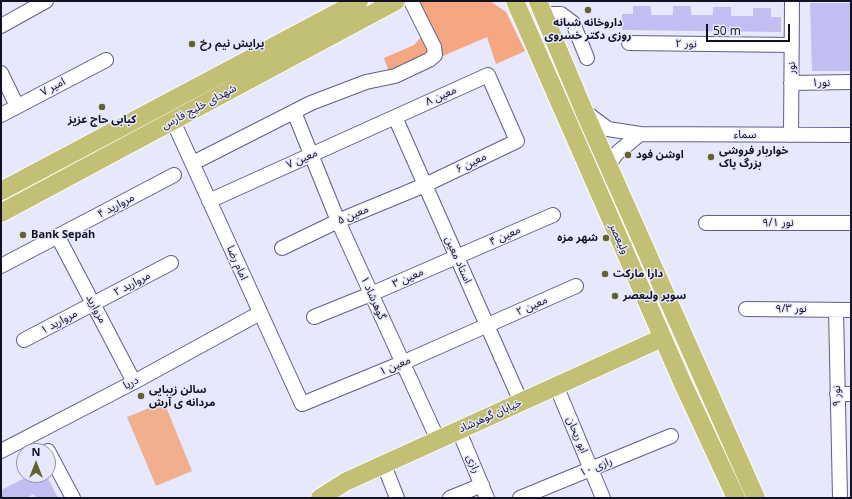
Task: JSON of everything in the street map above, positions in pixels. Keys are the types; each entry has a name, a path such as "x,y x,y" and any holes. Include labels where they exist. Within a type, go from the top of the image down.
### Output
{"main road":[{"name":"شهدای خلیج فارس","path":"1,191 360,1"},
{"name":"شهدای خلیج فارس","path":"1,213 396,1"},
{"name":"ولیعصر","path":"515,1 662,338 736,498"},
{"name":"ولیعصر","path":"540,7 608,166 756,498"},
{"name":"خیابان گوهرشاد","path":"320,498 345,482 662,338"},
{"path":"715,406 769,498"}],"street":[{"path":"1,26 46,1"},
{"path":"193,163 331,94 359,84 395,76 429,60 435,55 434,47 411,1"},
{"name":"نور","path":"791,135 792,1"},
{"path":"540,7 561,14 573,23 587,58"},
{"name":"نور ۲","path":"629,43 792,45"},
{"name":"امیر ۷","path":"1,115 106,60"},
{"path":"1,73 17,106"},
{"name":"معین ۸","path":"395,117 488,75 516,141"},
{"name":"نور۱","path":"792,83 851,82"},
{"name":"سماء","path":"584,111 608,129 640,134 851,135"},
{"name":"گوهرشاد ۱","path":"294,112 338,221 438,440"},
{"name":"معین ۷","path":"209,200 395,117"},
{"name":"استاد معین","path":"395,117 521,402"},
{"name":"امام رضا","path":"173,121 302,404"},
{"path":"608,166 617,152 640,134"},
{"name":"معین ۶","path":"425,185 516,141"},
{"name":"مروارید ۴","path":"1,266 174,175"},
{"name":"معین ۵","path":"282,248 338,221 425,185"},
{"name":"معین ۴","path":"457,257 553,215"},
{"name":"نور ۹/۱","path":"706,223 851,223"},
{"name":"مروارید","path":"58,237 134,382"},
{"name":"معین ۳","path":"314,317 457,257"},
{"name":"مروارید ۲","path":"93,304 171,263"},
{"name":"معین ۲","path":"487,326 576,286"},
{"name":"مروارید ۱","path":"24,340 93,304"},
{"name":"نور ۹/۳","path":"746,309 836,310"},
{"path":"836,310 851,310"},
{"name":"نور ۹","path":"836,310 844,394 844,444 840,498"},
{"name":"دریا","path":"1,451 134,382 260,313"},
{"name":"معین ۱","path":"302,404 487,326"},
{"name":"ابو ریحان","path":"560,395 603,498"},
{"name":"رازی","path":"459,431 484,492"},
{"path":"38,432 44,443"},
{"name":"رازی ۱۰","path":"520,498 671,436"},
{"path":"384,465 397,498"},
{"path":"56,466 73,498"},
{"path":"450,498 484,492"}],"shaded area":[{"path":"418,1 490,1 506,12 525,51 496,64 487,37 443,56 415,3"},
{"path":"422,36 431,56 390,75 384,58 414,45"},
{"path":"164,402 192,471 156,486 127,417"}],"building":[{"path":"810,3 851,3 851,71 812,71"},
{"path":"633,6 651,6 651,15 673,15 673,6 691,6 691,15 713,15 713,7 731,7 731,16 753,16 753,8 771,8 771,17 781,17 781,32 622,30 622,14 633,14"},
{"path":"16,482 50,483 58,498 36,498 34,494 26,498 1,498 1,490"}],"place":[{"name":"داروخانه شبانه روزی دکتر خسروی","path":"588,10"},
{"name":"پرایش نیم رخ","path":"192,44"},
{"name":"کبابی حاج عزیز","path":"102,107"},
{"name":"اوشن فود","path":"628,155"},
{"name":"خواربار فروشی بزرگ پاک","path":"711,157"},
{"name":"Bank Sepah","path":"23,235"},
{"name":"شهر مزه","path":"606,238"},
{"name":"دارا مارکت","path":"605,274"},
{"name":"سوپر ولیعصر","path":"615,296"},
{"name":"سالن زیبایی مردانه ی آرش","path":"141,396"}]}
